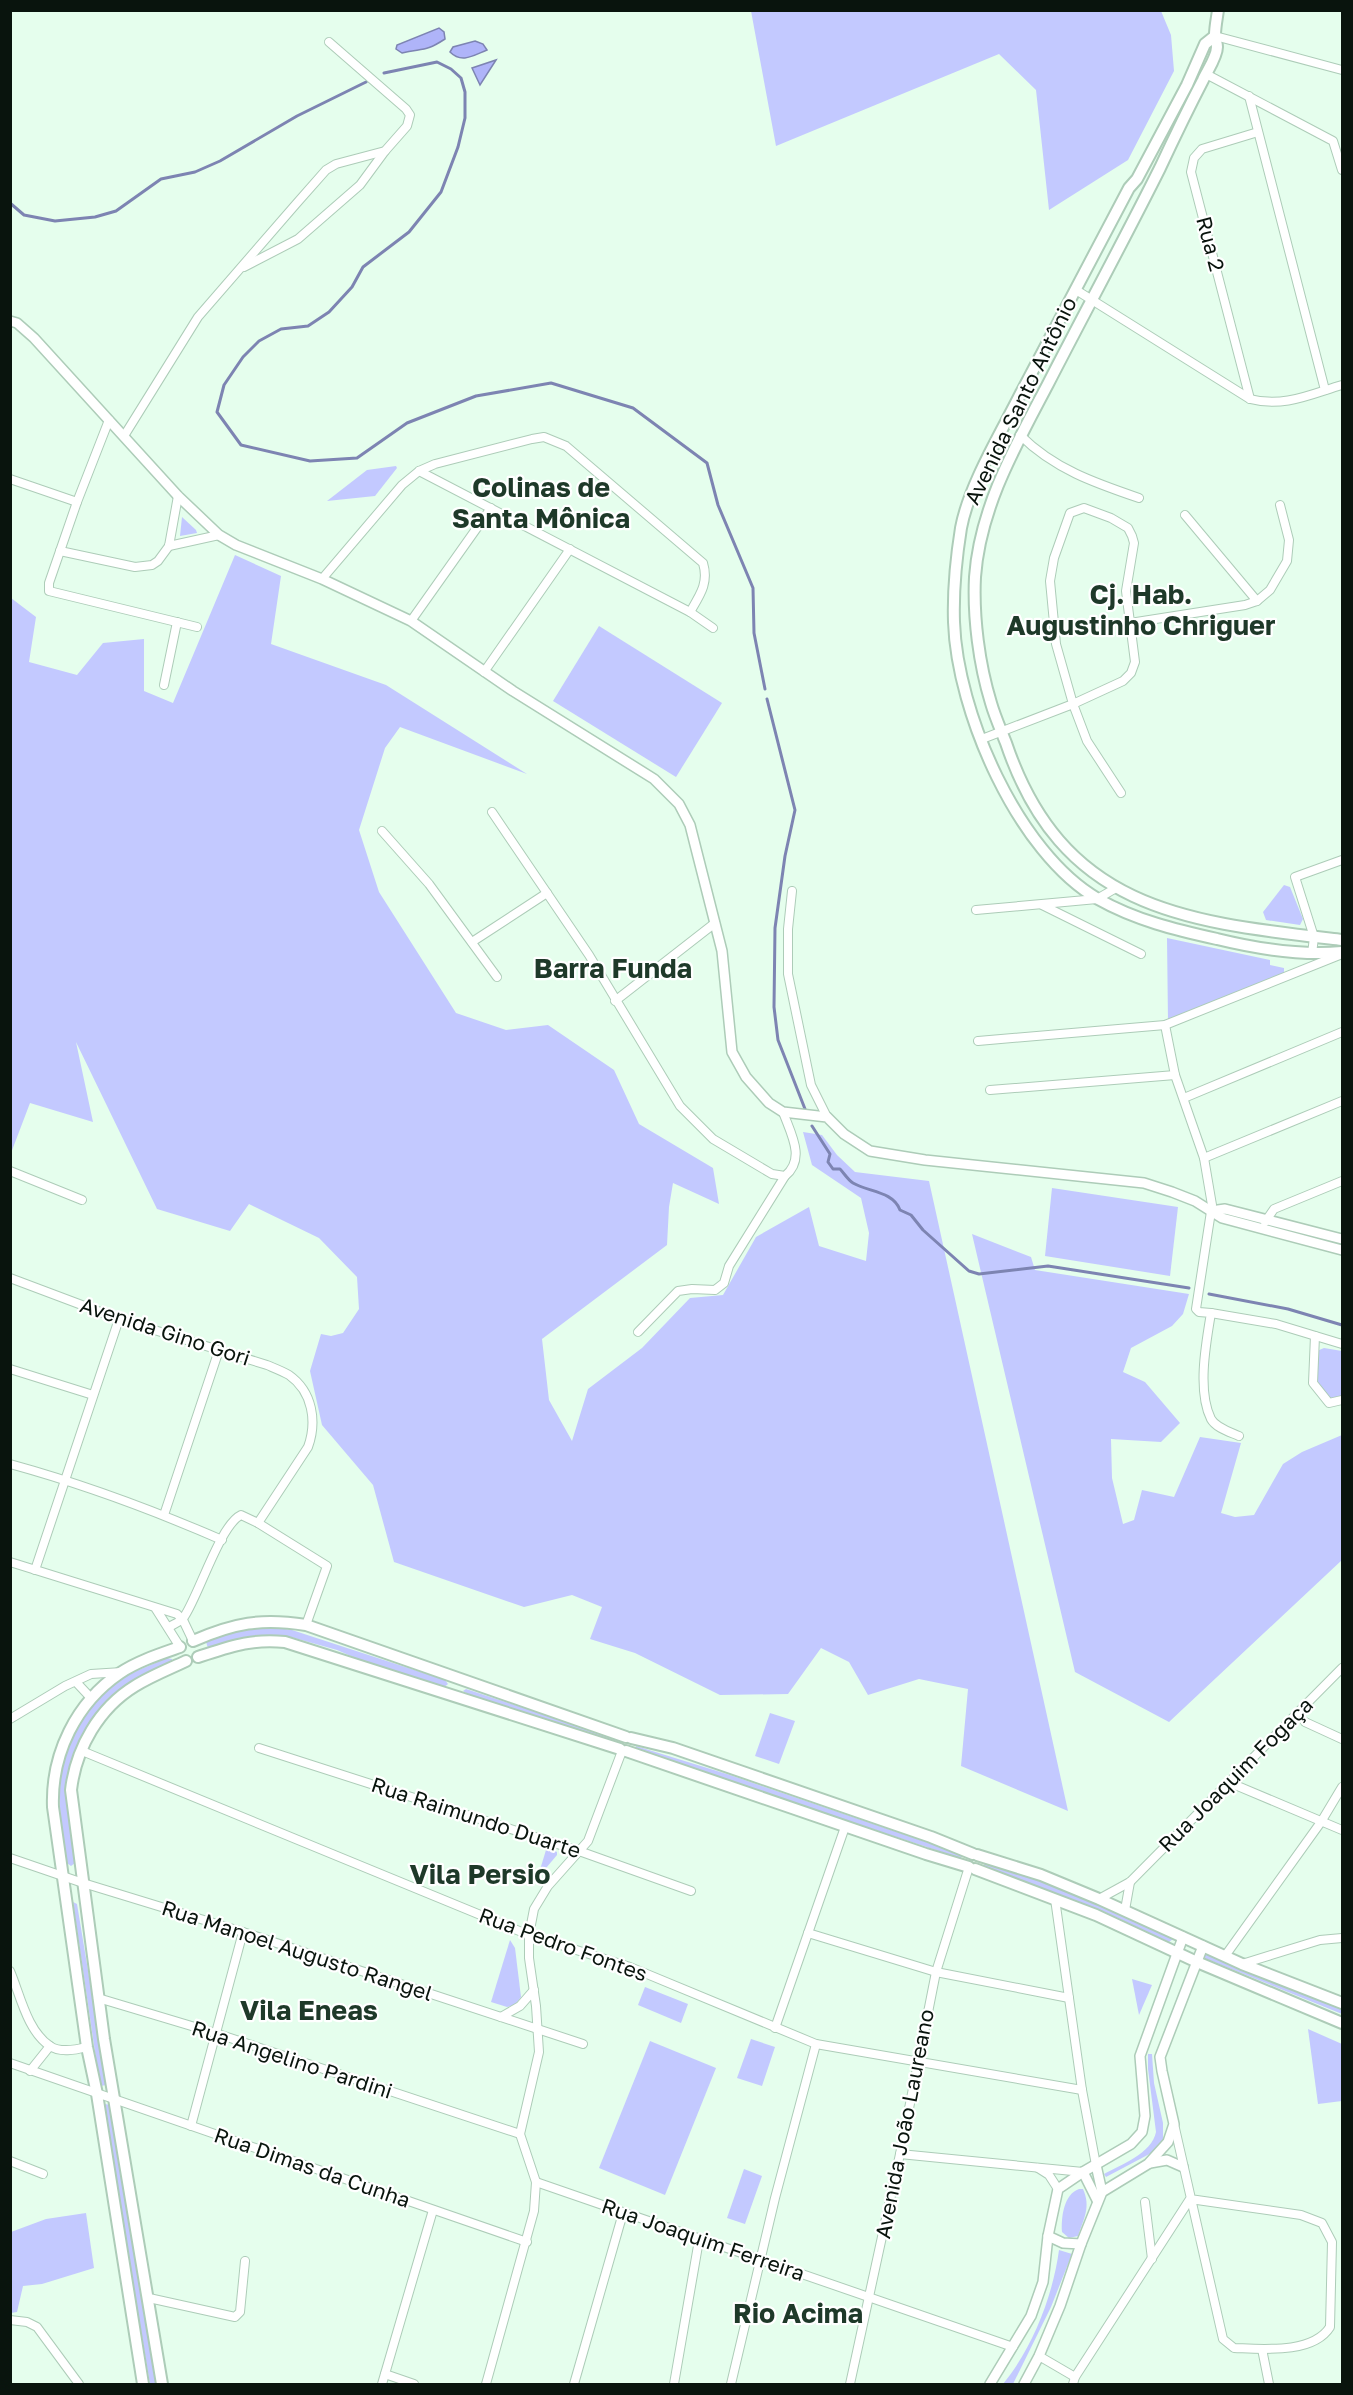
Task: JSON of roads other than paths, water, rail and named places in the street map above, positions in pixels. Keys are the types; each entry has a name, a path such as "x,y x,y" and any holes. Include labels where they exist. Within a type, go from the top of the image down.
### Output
{"main road":[{"name":"Avenida Santo Antônio","path":"1218,10 1215,36 1217,48 1206,74 1190,92 1137,179 1129,188 997,442 969,501 962,527 954,583 954,625 968,701 982,739 1021,822 1054,864 1097,899 1164,927 1241,945 1312,954 1342,953"},
{"name":"Avenida Santo Antônio","path":"1215,36 1205,44 1190,92 1134,219 1020,435 989,506 975,577 975,613 990,702 1017,771 1046,825 1073,857 1116,888 1167,911 1244,928 1342,940"},
{"path":"1000,781 1017,771"},
{"path":"143,2385 97,2094 87,2047 52,1788 55,1770 73,1724 91,1698 122,1672 180,1647 184,1642 193,1641 214,1632 261,1621 306,1625 628,1738 673,1748 932,1837 975,1855 1041,1875 1125,1910 1242,1964 1342,2003"},
{"path":"162,2385 104,2039 71,1790 73,1773 90,1731 118,1697 136,1685 186,1661 192,1661 241,1642 264,1640 285,1642 623,1750 844,1827 972,1868 1096,1915 1197,1962 1342,2024"},
{"path":"193,1641 199,1647 198,1657"},
{"path":"180,1647 179,1653 186,1661"},
{"path":"451,1695 457,1679"},
{"path":"623,1750 619,1742 628,1738"},
{"path":"972,1868 981,1862 975,1855"}],"street":[{"path":"1215,36 1342,70"},
{"path":"239,269 298,239 360,185 407,126 410,115 329,42"},
{"path":"1206,74 1342,146"},
{"path":"1249,96 1325,390"},
{"name":"Rua 2","path":"1250,399 1191,172 1194,158 1202,149 1258,132"},
{"path":"1333,141 1342,170"},
{"path":"124,436 188,332 239,269 326,170 336,164 385,152"},
{"path":"1076,290 1250,399 1279,404 1342,385"},
{"path":"10,314 14,322 34,338 178,496 219,535 236,545 322,579 411,621 484,672 654,780 679,804 690,825 722,951 732,1052 746,1077 769,1103 783,1112 827,1117"},
{"path":"109,420 77,502 49,588 52,592 197,627"},
{"path":"1020,435 1036,451 1062,468 1139,498"},
{"path":"322,579 402,485 419,471 435,464 532,439 544,438 566,446 703,563 706,573 705,586 690,612"},
{"path":"419,471 690,612 713,628"},
{"path":"10,479 77,502"},
{"path":"60,551 135,567 143,567 158,561 169,546 178,496"},
{"path":"1130,623 1257,602 1270,590 1287,561 1288,540 1280,505"},
{"path":"411,621 491,508"},
{"path":"982,739 1072,704 1123,681 1131,674 1135,662 1126,591 1134,543 1128,528 1111,518 1084,508 1070,513 1054,558 1050,581 1056,644 1072,704 1087,741 1121,793"},
{"path":"1185,515 1257,602"},
{"path":"169,546 219,535"},
{"path":"484,672 570,549"},
{"path":"164,685 177,622"},
{"path":"492,812 589,955 680,1106 713,1139 772,1174 784,1176"},
{"path":"382,831 429,884 497,977"},
{"path":"1312,954 1314,937 1295,877 1342,860"},
{"path":"976,910 1097,899 1116,888"},
{"path":"792,891 788,929 788,974 811,1085 827,1117 844,1134 870,1151 925,1160 1144,1183 1172,1191 1222,1218 1342,1250"},
{"path":"472,942 547,893"},
{"path":"1041,905 1141,954"},
{"path":"615,1001 715,923"},
{"path":"978,1041 1166,1025 1342,953"},
{"path":"1166,1025 1175,1075 1204,1158 1212,1204 1196,1309 1199,1312 1243,1317 1342,1344"},
{"path":"1184,1098 1342,1032"},
{"path":"990,1090 1175,1075"},
{"path":"1204,1158 1342,1101"},
{"path":"638,1332 678,1291 716,1290 724,1283 729,1266 784,1176 794,1167 797,1153 783,1112"},
{"path":"10,1171 82,1200"},
{"path":"1262,1229 1274,1209 1342,1181"},
{"path":"1211,1211 1225,1209 1342,1239"},
{"name":"Avenida Gino Gori","path":"10,1278 119,1319 219,1350 288,1375 309,1400 313,1433 308,1447 258,1523"},
{"path":"1211,1313 1203,1361 1205,1393 1212,1420 1219,1427 1239,1436"},
{"path":"35,1570 119,1319"},
{"path":"1315,1336 1313,1383 1329,1403 1342,1400"},
{"path":"164,1515 219,1350"},
{"path":"10,1369 93,1395"},
{"path":"10,1464 65,1479 164,1515 222,1540"},
{"path":"169,1628 183,1620 222,1540 237,1516 245,1515 327,1566 306,1625"},
{"path":"10,1562 177,1614 183,1620 193,1641"},
{"path":"156,1609 180,1647"},
{"name":"Rua Joaquim Fogaça","path":"1099,1899 1130,1882 1342,1668"},
{"path":"10,1719 64,1686 91,1674 122,1672"},
{"path":"76,1682 91,1698"},
{"path":"1305,1722 1342,1739"},
{"name":"Rua Raimundo Duarte","path":"259,1748 579,1851 691,1891"},
{"name":"Rua Pedro Fontes","path":"82,1750 529,1935 630,1967 816,2044 1082,2090"},
{"path":"486,2385 534,2211 536,2182 520,2134 539,2052 529,1958 529,1935 534,1909 548,1887 588,1842 623,1750"},
{"path":"1228,1782 1342,1830"},
{"path":"1225,1956 1321,1822 1342,1786"},
{"path":"775,2028 844,1827"},
{"name":"Rua Manoel Augusto Rangel","path":"10,1858 583,2044"},
{"name":"Avenida João Laureano","path":"850,2385 900,2154 936,1972 972,1868"},
{"path":"1125,1910 1130,1882"},
{"path":"1024,2385 1039,2356 1100,2196 1082,2090 1055,1899"},
{"path":"191,2126 243,1932"},
{"path":"808,1933 936,1972 1069,1998"},
{"path":"990,2385 1030,2316 1043,2282 1048,2235 1058,2188 1131,2144 1142,2132 1145,2116 1140,2056 1183,1937"},
{"path":"1242,1964 1320,1940 1342,1938"},
{"path":"1190,2199 1301,2215 1322,2223 1332,2242 1330,2327 1323,2337 1307,2345 1262,2349 1234,2348 1223,2339 1190,2199 1160,2057 1203,1946"},
{"path":"10,1971 33,2026 50,2046 71,2050 87,2047"},
{"path":"501,2017 520,2006 534,1990"},
{"name":"Rua Angelino Pardini","path":"98,1998 215,2033 520,2134"},
{"path":"1155,2010 1174,2017"},
{"path":"731,2385 760,2261 816,2044"},
{"path":"30,2071 50,2046"},
{"name":"Rua Dimas da Cunha","path":"10,2063 527,2242"},
{"path":"1148,2164 1168,2142 1174,2124"},
{"path":"900,2154 1083,2172 1100,2196"},
{"path":"1100,2196 1157,2160 1167,2160 1183,2167"},
{"path":"10,2161 43,2174"},
{"path":"1037,2168 1049,2175 1058,2188"},
{"name":"Rua Joaquim Ferreira","path":"536,2182 1013,2347"},
{"path":"1039,2356 1074,2381 1190,2199"},
{"path":"1145,2202 1152,2259"},
{"path":"382,2385 434,2210"},
{"path":"574,2385 623,2213"},
{"path":"1048,2235 1063,2243 1081,2244"},
{"path":"674,2385 699,2240"},
{"path":"148,2298 235,2317 240,2312 245,2260"},
{"path":"10,2320 27,2322 37,2327 79,2385"},
{"path":"1262,2349 1269,2385"},
{"path":"385,2374 414,2385"}],"waterway":[{"path":"384,73 437,62 451,69 461,78 465,92 465,118 458,147 441,192 409,232 363,267 352,287 329,312 308,326 281,329 259,341 243,357 224,385 217,412 241,445 310,461 357,458 407,423 476,396 551,383 633,408 707,463 718,505 753,588 754,633 765,689"},
{"path":"10,203 24,215 55,221 95,217 116,211 161,179 195,172 220,161 297,116 366,82"},
{"path":"767,699 795,810 785,856 775,928 774,1007 778,1040 805,1109"},
{"path":"812,1126 830,1154 828,1162 833,1169 840,1169 853,1183 892,1199 900,1210 911,1215 923,1230 969,1271 979,1274 1048,1266 1189,1288"},
{"path":"1209,1294 1288,1309 1342,1325"}],"district":[{"name":"Colinas de Santa Mônica","path":"541,504"},
{"name":"Cj. Hab. Augustinho Chriguer","path":"1141,610"},
{"name":"Barra Funda","path":"613,969"},
{"name":"Vila Persio","path":"480,1875"},
{"name":"Vila Eneas","path":"309,2011"},
{"name":"Rio Acima","path":"798,2314"}]}
